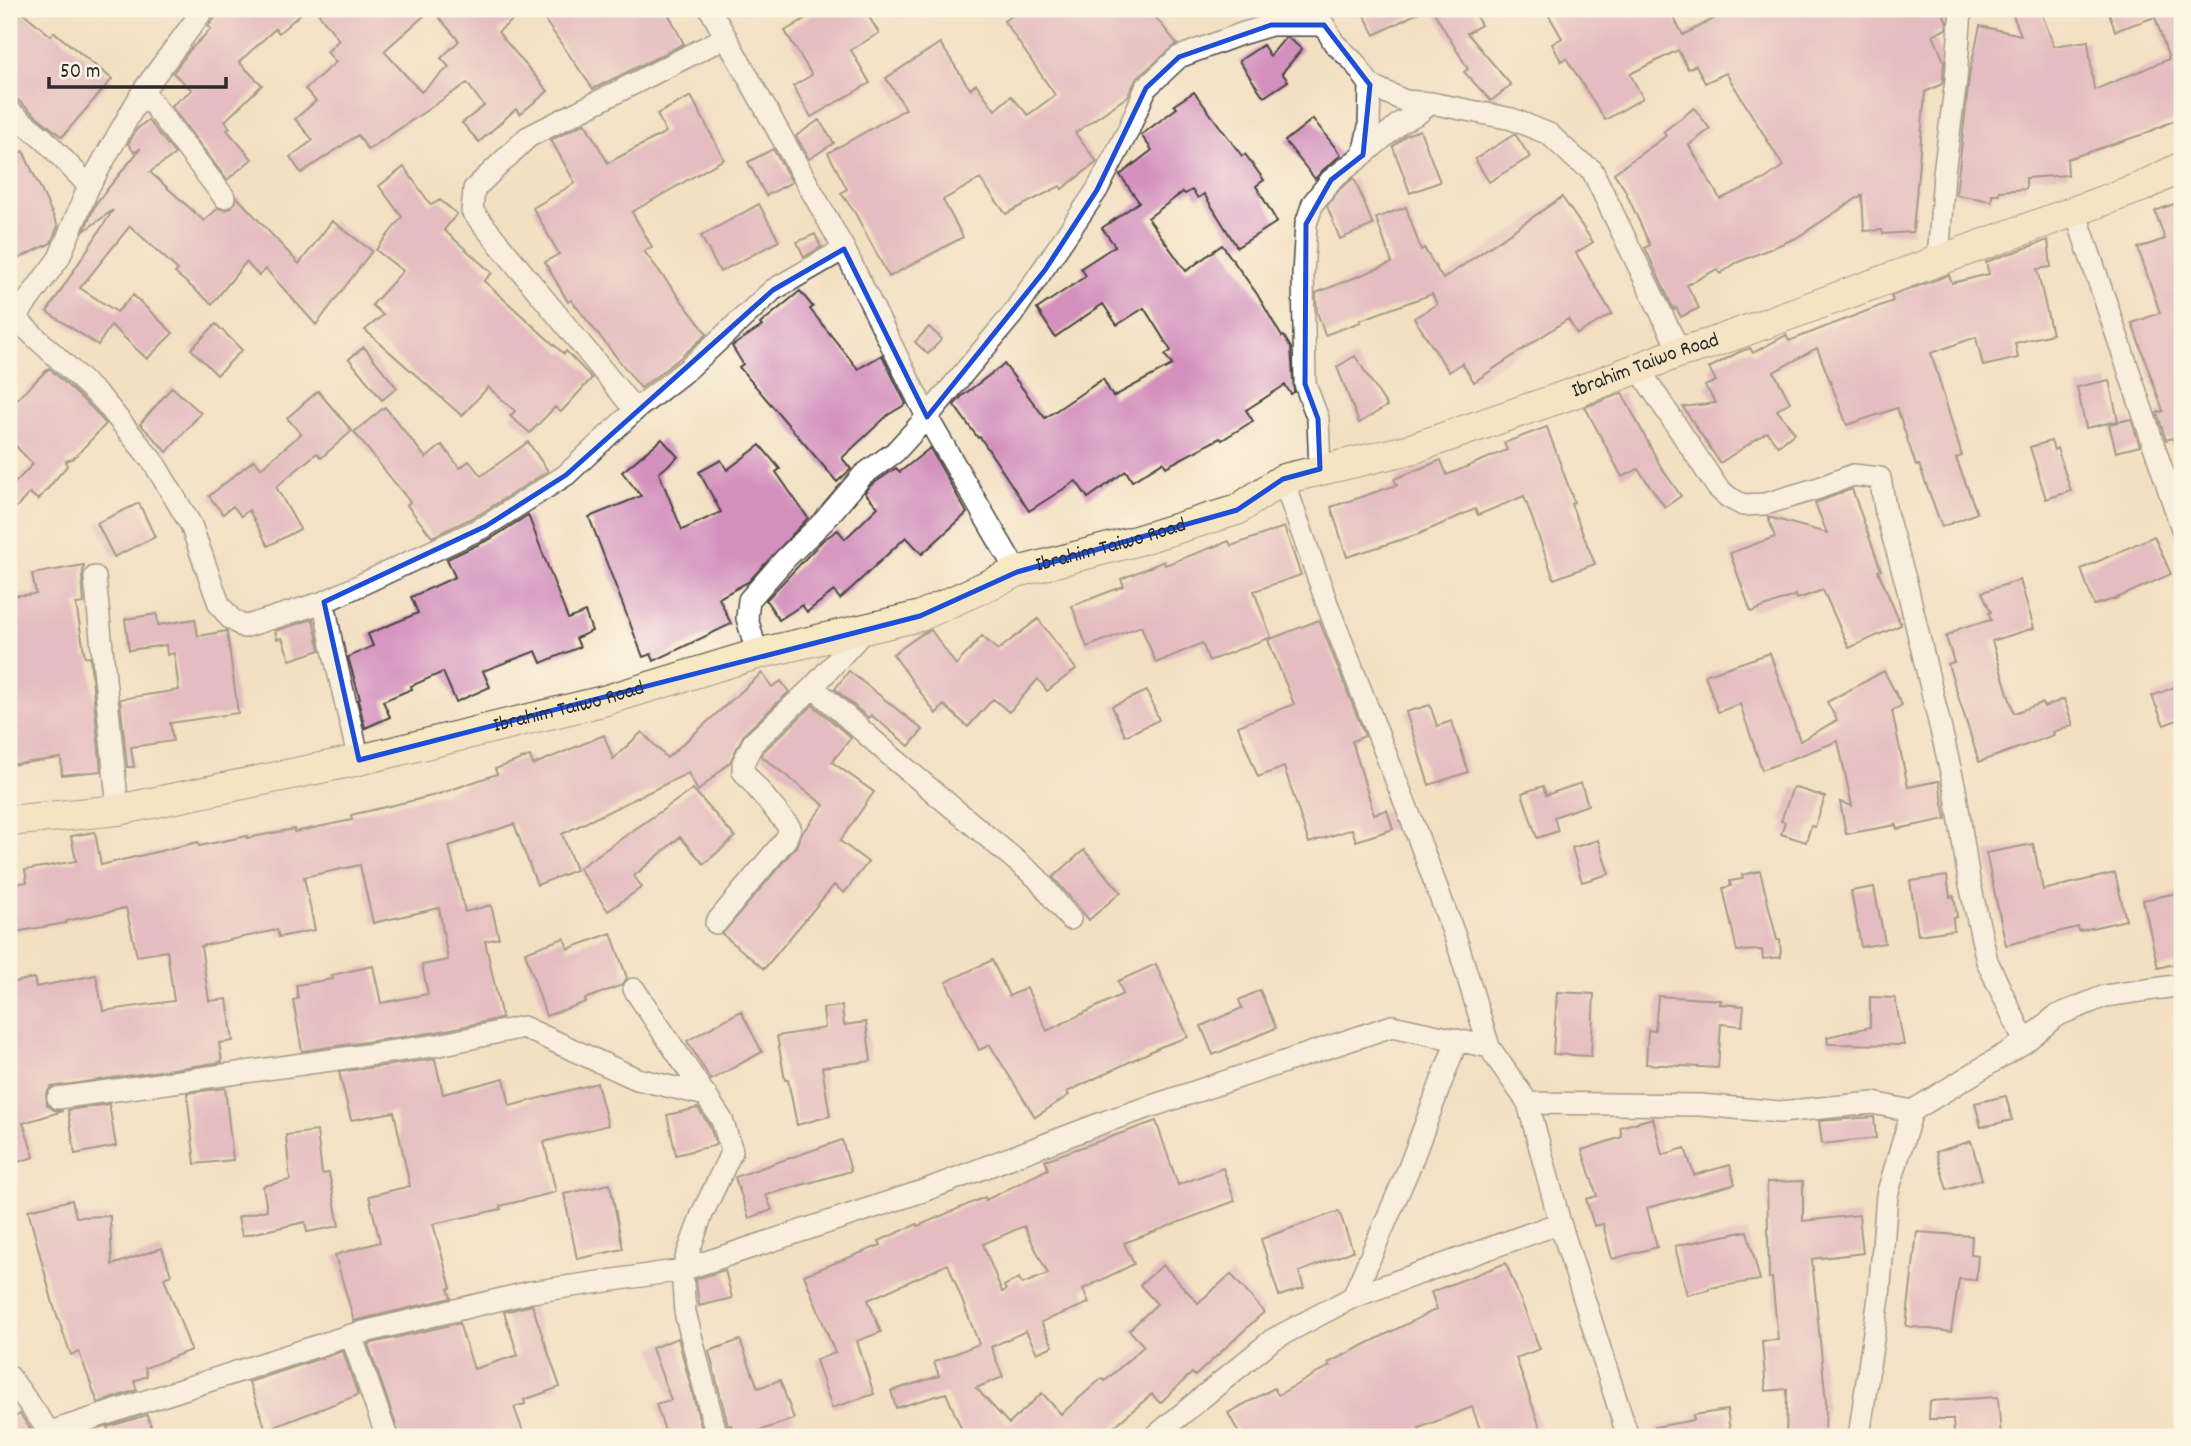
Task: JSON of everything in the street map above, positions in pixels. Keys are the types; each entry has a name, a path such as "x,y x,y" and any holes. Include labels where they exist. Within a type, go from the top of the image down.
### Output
{"main road":[{"name":"Ibrahim Taiwo Road","path":"9,821 118,810 359,760 603,701 757,654 920,616 1017,572 1132,542 1237,510 1283,479 1411,449 1938,262 2141,187 2182,167"}],"street":[{"path":"204,9 143,91 89,186 59,258 12,322 103,400 153,463 191,525 219,604 230,618 244,627 324,602 486,526 566,475 635,410 689,368 773,290 844,249"},
{"path":"710,9 844,249 927,417 1017,572"},
{"path":"1938,262 1961,9"},
{"path":"757,654 747,618 749,600 824,521 863,475 895,452 1013,315 1097,190 1128,131 1146,88 1179,57 1271,25 1324,25 1334,43 1354,62 1370,85 1405,102 1431,103 1512,119 1549,134 1592,170 1680,352"},
{"path":"635,410 472,211 474,190 528,137 726,37"},
{"path":"1363,155 1369,127 1370,85"},
{"path":"143,91 224,197"},
{"path":"1320,469 1318,419 1305,384 1303,275 1306,224 1313,203 1331,180 1400,123 1431,103"},
{"path":"9,111 43,138 89,186"},
{"path":"2075,211 2182,529"},
{"path":"1639,369 1717,486 1728,497 1743,505 1765,504 1853,475 1880,478 1886,513 1906,582 1955,789 1969,880 1987,961 2025,1042"},
{"path":"1283,479 1328,609 1458,945 1489,1047 1528,1103 1560,1223 1628,1437"},
{"path":"95,578 118,810"},
{"path":"324,602 359,760"},
{"path":"716,923 786,839 790,828 743,771 743,764 753,743 813,687 864,631"},
{"path":"813,687 891,757 1037,877 1070,919"},
{"path":"1859,1437 1879,1297 1887,1195 1912,1111 2025,1042 2056,1016 2105,996 2182,985"},
{"path":"634,989 722,1120 732,1151 702,1214 682,1270 685,1312 717,1437"},
{"path":"9,1376 48,1436 351,1335 531,1292 682,1270 923,1191 1107,1121 1392,1026 1489,1047"},
{"path":"58,1098 439,1045 523,1027 638,1079 706,1095"},
{"path":"1353,1297 1409,1168 1457,1040"},
{"path":"1528,1103 1701,1105 1780,1112 1873,1103 1912,1111"},
{"path":"1154,1437 1272,1340 1353,1297 1560,1223"},
{"path":"351,1335 387,1437"}],"highlighted area":[{"path":"1271,25 1324,25 1370,85 1363,155 1331,180 1306,224 1305,384 1318,419 1320,469 1283,479 1237,510 1017,572 920,616 359,760 324,602 486,526 566,475 773,290 844,249 927,417 1045,270 1097,190 1146,88 1179,57"}],"building":[{"path":"223,9 306,9 279,33 275,29 239,62 262,85 225,121 230,128 227,130 252,159 227,180 171,106 192,90 173,73 190,50 211,29 208,26"},
{"path":"315,9 432,9 526,9 498,32 548,91 520,114 516,109 479,142 462,123 484,106 467,83 368,150 358,135 301,173 290,157 313,140 295,119 316,101 305,89 336,62 327,52 339,40","holes":["432,9 459,41 441,58 449,67 421,92 384,51"]},
{"path":"537,9 666,9 684,44 593,89"},
{"path":"821,9 864,9 879,33 851,50 870,83 811,117 793,86 812,75 785,31"},
{"path":"1021,9 1149,9 1177,44 1137,78 1128,96 1075,133 1097,162 1062,189 1060,186 1006,214 980,179 943,200 963,237 889,277 855,213 841,193 847,189 828,153 906,109 886,78 940,43 970,89 976,84 995,110 1011,96 1028,115 1055,95 1004,21"},
{"path":"1361,9 1425,9 1375,35"},
{"path":"1432,9 1472,9 1481,25 1467,33 1511,85 1491,101 1464,72 1468,69"},
{"path":"1545,9 1669,9 1683,35 1733,9 1941,9 1947,22 1946,29 1933,35 1944,61 1943,79 1942,84 1925,92 1913,232 1883,234 1882,230 1864,231 1862,195 1796,238 1736,263 1720,274 1717,269 1687,285 1699,308 1681,317 1676,308 1674,310 1645,248 1650,245 1624,188 1614,173 1666,136 1663,132 1694,108 1710,129 1689,145 1720,199 1765,179 1783,166 1726,73 1705,83 1696,65 1688,69 1678,50 1630,74 1643,98 1605,120 1566,58 1561,61 1552,44 1562,38"},
{"path":"2023,9 2040,9 2054,46 2088,41 2094,90 2169,59 2155,17 2115,31 2108,9 2182,9 2182,117 2144,134 2067,159 2068,175 2026,178 2026,189 1999,191 1999,194 1992,194 1992,201 1956,195 1970,70 1980,26 2021,35 2012,13"},
{"path":"21,11 51,36 54,32 112,79 62,137 9,93 9,26"},
{"path":"1285,38 1302,49 1282,73 1288,81 1264,97 1239,61 1263,45 1270,56"},
{"path":"1194,92 1242,156 1245,154 1264,180 1256,186 1277,222 1237,247 1204,194 1198,198 1192,190 1185,194 1183,192 1148,218 1186,271 1222,245 1291,348 1294,392 1291,394 1285,385 1246,410 1253,421 1222,440 1220,438 1166,467 1163,462 1132,481 1126,471 1088,498 1076,481 1029,511 980,437 978,438 954,405 1004,364 1045,418 1103,379 1113,397 1172,365 1165,355 1171,351 1144,308 1117,325 1103,304 1055,337 1037,309 1086,276 1081,268 1115,246 1102,228 1139,202 1120,175 1152,150 1141,135 1177,108 1174,105"},
{"path":"691,96 724,159 632,212 652,247 644,251 707,334 641,388 571,300 568,302 545,262 559,254 533,208 575,183 551,140 585,123 608,163 666,132 657,114"},
{"path":"1313,119 1341,155 1315,179 1285,141"},
{"path":"148,120 175,154 150,172 204,221 218,208 231,208 237,197 299,264 332,221 372,251 316,325 266,269 259,276 246,262 212,304 175,273 178,270 130,226 80,288 117,312 133,295 173,333 147,359 111,325 98,345 47,312 113,210 84,231 96,203 141,148 134,152 128,144 137,129"},
{"path":"819,120 834,143 809,159 796,136"},
{"path":"1420,130 1440,182 1410,193 1393,147 1406,135"},
{"path":"1515,134 1530,157 1489,182 1475,159"},
{"path":"773,149 792,182 766,196 748,162"},
{"path":"23,151 58,226 51,243 9,263 9,158"},
{"path":"404,167 431,205 440,200 457,214 444,230 492,273 484,281 564,354 566,351 592,378 561,412 555,407 530,433 510,416 515,411 488,387 462,416 365,330 383,315 372,305 403,271 376,250 402,217 379,186"},
{"path":"1354,178 1373,225 1340,239 1327,206 1340,189"},
{"path":"1562,197 1593,242 1576,253 1612,314 1577,334 1568,319 1474,382 1462,363 1449,372 1414,318 1437,304 1432,294 1325,335 1317,312 1316,293 1392,263 1376,218 1406,207 1421,250 1424,248 1443,279"},
{"path":"2182,201 2180,458 2172,438 2166,440 2157,413 2163,411 2132,323 2160,313 2138,248 2165,239 2155,211"},
{"path":"759,204 779,241 720,272 701,236"},
{"path":"815,234 821,247 804,257 797,242"},
{"path":"2048,240 2051,267 2037,269 2052,334 2015,343 2018,358 1983,366 1976,337 1931,353 1962,456 1956,458 1977,513 1942,527 1919,465 1916,466 1897,408 1847,425 1817,348 1774,372 1790,402 1777,410 1795,433 1778,446 1767,432 1720,463 1683,407 1716,403 1705,386 1716,381 1709,368 1739,352 1750,348 1753,353 1786,335 1789,341 1893,301 1891,296 1949,275 1952,283 1989,274 1986,262"},
{"path":"800,291 813,307 810,309 858,369 882,355 906,404 888,415 842,458 851,469 837,482 739,367 743,364 732,346 762,326 760,324"},
{"path":"216,324 242,350 217,375 191,349"},
{"path":"929,327 942,339 928,354 915,342"},
{"path":"364,347 397,388 382,400 349,359"},
{"path":"1355,356 1387,406 1359,423 1337,367"},
{"path":"49,368 106,424 74,458 66,461 67,466 38,500 30,493 9,515 9,489 33,464 9,439 9,407"},
{"path":"2109,380 2118,421 2086,428 2077,387"},
{"path":"172,387 201,413 167,452 140,424"},
{"path":"318,391 352,431 321,458 317,453 276,487 300,529 268,546 249,510 241,516 233,506 223,514 209,496 254,460 261,468 301,434 287,418"},
{"path":"1622,393 1661,467 1681,496 1665,507 1638,469 1622,477 1585,407"},
{"path":"385,407 426,458 442,445 460,468 469,461 481,476 528,442 548,471 480,514 432,537 407,505 410,502 354,432"},
{"path":"2131,419 2140,446 2116,452 2109,424"},
{"path":"1547,427 1574,502 1571,504 1595,564 1554,579 1524,496 1478,515 1475,509 1419,534 1347,557 1331,507 1397,485 1394,479 1441,460 1447,475 1507,450 1504,443"},
{"path":"662,439 678,457 659,473 682,530 721,512 699,472 721,460 727,470 760,445 780,469 776,472 808,518 748,582 719,598 731,624 654,661 651,654 643,657 589,517 641,496 622,472"},
{"path":"2051,441 2054,450 2057,448 2071,491 2046,499 2030,447"},
{"path":"930,448 967,513 922,554 906,537 840,599 834,591 807,612 802,605 779,620 766,600 823,540 838,530 845,539 878,507 865,493 870,486 896,468 900,472"},
{"path":"1852,489 1881,570 1878,571 1901,625 1849,648 1823,590 1797,599 1796,595 1751,612 1730,553 1775,537 1768,517 1827,533 1815,503"},
{"path":"139,503 155,537 114,557 97,523"},
{"path":"528,515 568,619 585,612 592,631 576,638 580,647 541,663 536,651 483,671 490,687 456,702 443,672 383,701 390,717 365,728 348,657 373,646 368,634 418,613 411,597 455,577 447,559 492,538"},
{"path":"1284,527 1301,575 1254,591 1271,637 1209,661 1202,643 1156,663 1141,626 1087,647 1072,606 1124,586 1121,579 1164,561 1165,565 1229,541 1231,546"},
{"path":"2154,536 2171,574 2115,599 2094,605 2081,569"},
{"path":"84,565 84,603 76,604 85,657 90,657 101,771 62,775 61,758 9,765 9,596 36,594 32,574"},
{"path":"2020,580 2034,628 1992,641 2014,713 2042,703 2044,707 2064,699 2073,725 2053,732 2054,735 1979,762 1948,664 1954,662 1946,637 1961,628 1991,620 1991,612 1982,592"},
{"path":"157,614 158,625 195,619 198,636 227,631 238,713 170,723 173,741 131,747 134,767 127,767 120,699 179,690 174,653 167,655 166,645 129,650 125,619"},
{"path":"313,619 320,650 290,660 282,638 277,639 275,631"},
{"path":"1038,619 1076,669 1047,691 1038,679 1009,712 993,699 968,727 944,705 936,714 893,654 931,630 956,665 982,636 998,650"},
{"path":"1319,620 1365,736 1352,741 1374,814 1387,810 1393,829 1356,841 1352,829 1309,843 1284,767 1258,777 1238,726 1294,704 1268,640"},
{"path":"1770,653 1800,741 1837,720 1827,702 1884,671 1902,705 1892,711 1908,787 1939,781 1946,819 1897,829 1896,825 1846,834 1840,802 1852,806 1838,741 1762,770 1740,704 1718,712 1705,675"},
{"path":"849,671 923,730 909,746 871,715 868,718 835,689"},
{"path":"762,673 772,687 781,681 789,692 744,734 730,762 698,791 688,773 562,834 576,870 537,885 514,824 449,846 465,912 491,905 499,938 485,941 502,1018 437,1032 302,1051 293,1000 298,999 296,985 333,979 332,975 373,966 381,1003 428,994 422,965 448,960 439,908 373,923 360,865 304,877 315,930 279,937 277,930 201,946 209,1001 227,999 233,1041 219,1043 222,1062 51,1087 46,1094 47,1105 54,1110 63,1111 23,1123 34,1157 9,1165 9,983 34,978 36,987 96,975 103,1011 174,1001 167,951 137,956 126,908 66,923 9,933 9,885 27,882 25,870 76,861 71,836 95,832 101,865 198,842 199,846 294,829 294,832 352,820 351,815 436,795 497,774 495,769 530,756 533,765 604,735 613,759 642,732 667,758"},
{"path":"2182,684 2182,718 2164,725 2152,696"},
{"path":"1147,691 1159,720 1125,736 1112,706"},
{"path":"813,705 851,738 832,762 874,792 840,841 868,862 844,893 834,885 764,969 722,934 796,847 802,833 824,805 761,756"},
{"path":"1430,705 1437,726 1452,721 1468,772 1429,785 1406,712"},
{"path":"1581,783 1588,805 1554,817 1558,831 1537,838 1522,793 1543,786 1546,795"},
{"path":"1793,787 1825,797 1815,827 1811,826 1806,842 1781,834 1785,822 1781,821"},
{"path":"693,789 735,837 704,864 680,837 634,876 642,887 608,911 579,868"},
{"path":"1598,840 1609,874 1582,882 1572,848"},
{"path":"2033,844 2043,890 2115,873 2126,920 2079,931 2078,927 2006,945 1986,853"},
{"path":"1084,850 1121,892 1089,920 1053,877"},
{"path":"1760,871 1777,940 1780,940 1781,957 1763,959 1762,950 1737,951 1723,888 1731,886 1730,881 1743,879 1742,875"},
{"path":"1947,876 1957,917 1953,918 1954,930 1918,935 1910,881"},
{"path":"1874,887 1885,943 1861,947 1851,891"},
{"path":"2177,893 2182,919 2182,962 2158,968 2143,900"},
{"path":"611,933 627,978 622,985 585,999 586,1002 546,1016 525,952 564,938 568,949"},
{"path":"992,960 1009,996 1027,988 1047,1031 1123,994 1118,981 1156,964 1188,1037 1160,1047 1067,1092 1069,1095 1035,1117 990,1045 979,1050 946,982"},
{"path":"1260,990 1276,1028 1213,1055 1201,1026 1242,1008 1239,1000"},
{"path":"1557,992 1594,994 1591,1056 1553,1054"},
{"path":"1658,996 1721,1000 1720,1004 1744,1006 1742,1026 1721,1024 1718,1068 1646,1064 1648,1030 1655,1031"},
{"path":"1870,997 1895,998 1904,1045 1828,1044 1827,1037 1870,1027"},
{"path":"842,1006 844,1025 866,1022 871,1061 822,1067 830,1116 797,1125 777,1036 825,1028 823,1008"},
{"path":"741,1011 762,1052 711,1080 687,1041"},
{"path":"435,1059 443,1094 504,1078 510,1106 597,1083 608,1125 544,1142 556,1192 500,1206 501,1209 433,1224 451,1288 448,1289 451,1298 354,1321 335,1255 380,1242 369,1196 410,1186 394,1112 351,1120 339,1072"},
{"path":"225,1088 233,1160 195,1164 187,1093"},
{"path":"2006,1096 2012,1120 1981,1127 1975,1103"},
{"path":"109,1104 116,1146 75,1154 68,1110"},
{"path":"698,1108 710,1126 716,1145 676,1155 667,1115"},
{"path":"1874,1117 1876,1138 1822,1144 1819,1121"},
{"path":"1653,1118 1662,1155 1685,1148 1694,1175 1730,1165 1735,1184 1647,1208 1657,1247 1612,1259 1603,1224 1594,1226 1586,1199 1597,1196 1582,1150 1622,1137 1620,1127"},
{"path":"1156,1121 1178,1185 1223,1168 1235,1201 1124,1243 1134,1264 1083,1289 1089,1303 1041,1322 1053,1346 1037,1353 1026,1331 991,1347 1003,1377 976,1388 1009,1424 1042,1393 1061,1414 1102,1378 1105,1381 1144,1346 1129,1330 1157,1304 1140,1285 1163,1265 1198,1303 1231,1274 1264,1312 1195,1376 1192,1373 1160,1403 1152,1394 1102,1437 965,1437 946,1393 896,1408 891,1391 939,1376 934,1362 979,1344 948,1264 868,1300 881,1332 857,1341 874,1394 832,1408 816,1360 835,1353 804,1275 881,1245 879,1241 917,1224 918,1226 985,1197 986,1200 1048,1169 1045,1160","holes":["1024,1226 1048,1274 1022,1284 1019,1278 1004,1286 1006,1290 1002,1292 983,1244"]},
{"path":"317,1131 322,1174 329,1173 339,1226 307,1232 305,1222 242,1236 238,1217 267,1210 263,1186 290,1180 286,1135"},
{"path":"842,1140 851,1171 766,1195 772,1210 749,1218 735,1177"},
{"path":"1971,1141 1982,1179 1947,1190 1936,1152"},
{"path":"1803,1181 1803,1221 1859,1215 1863,1253 1812,1259 1826,1402 1825,1437 1786,1437 1787,1389 1766,1391 1762,1341 1778,1340 1772,1278 1769,1278 1767,1182"},
{"path":"610,1184 623,1249 577,1259 564,1194"},
{"path":"72,1200 76,1217 110,1216 112,1265 162,1248 171,1275 164,1278 191,1350 145,1368 147,1376 134,1381 137,1390 98,1403 79,1352 71,1355 53,1304 28,1210"},
{"path":"1339,1211 1353,1251 1299,1272 1304,1288 1279,1296 1261,1239"},
{"path":"1747,1231 1760,1280 1709,1288 1687,1295 1675,1246"},
{"path":"1917,1232 1972,1236 1971,1254 1978,1255 1976,1280 1959,1279 1951,1332 1906,1326"},
{"path":"1506,1263 1540,1349 1516,1358 1542,1433 1530,1437 1483,1437 1472,1407 1419,1428 1424,1437 1241,1437 1228,1413 1274,1388 1278,1395 1330,1366 1328,1363 1437,1309 1431,1292"},
{"path":"725,1270 732,1298 699,1306 696,1279"},
{"path":"532,1305 560,1387 524,1400 525,1404 514,1407 525,1437 483,1437 481,1431 457,1437 400,1437 368,1344 459,1323 474,1369 518,1355 504,1312"},
{"path":"678,1338 703,1434 691,1437 667,1437 656,1404 671,1400 652,1348"},
{"path":"740,1340 758,1388 780,1380 794,1419 735,1437 731,1425 728,1426 709,1351"},
{"path":"343,1351 358,1395 266,1430 249,1382"},
{"path":"1998,1397 2001,1437 1959,1437 1959,1433 1954,1434 1953,1419 1929,1419 1930,1401"},
{"path":"1727,1410 1731,1437 1656,1437 1655,1427 1694,1420 1693,1415"},
{"path":"20,1414 31,1430 29,1437 9,1437 9,1420"},
{"path":"147,1415 155,1437 110,1437 107,1427"}]}
